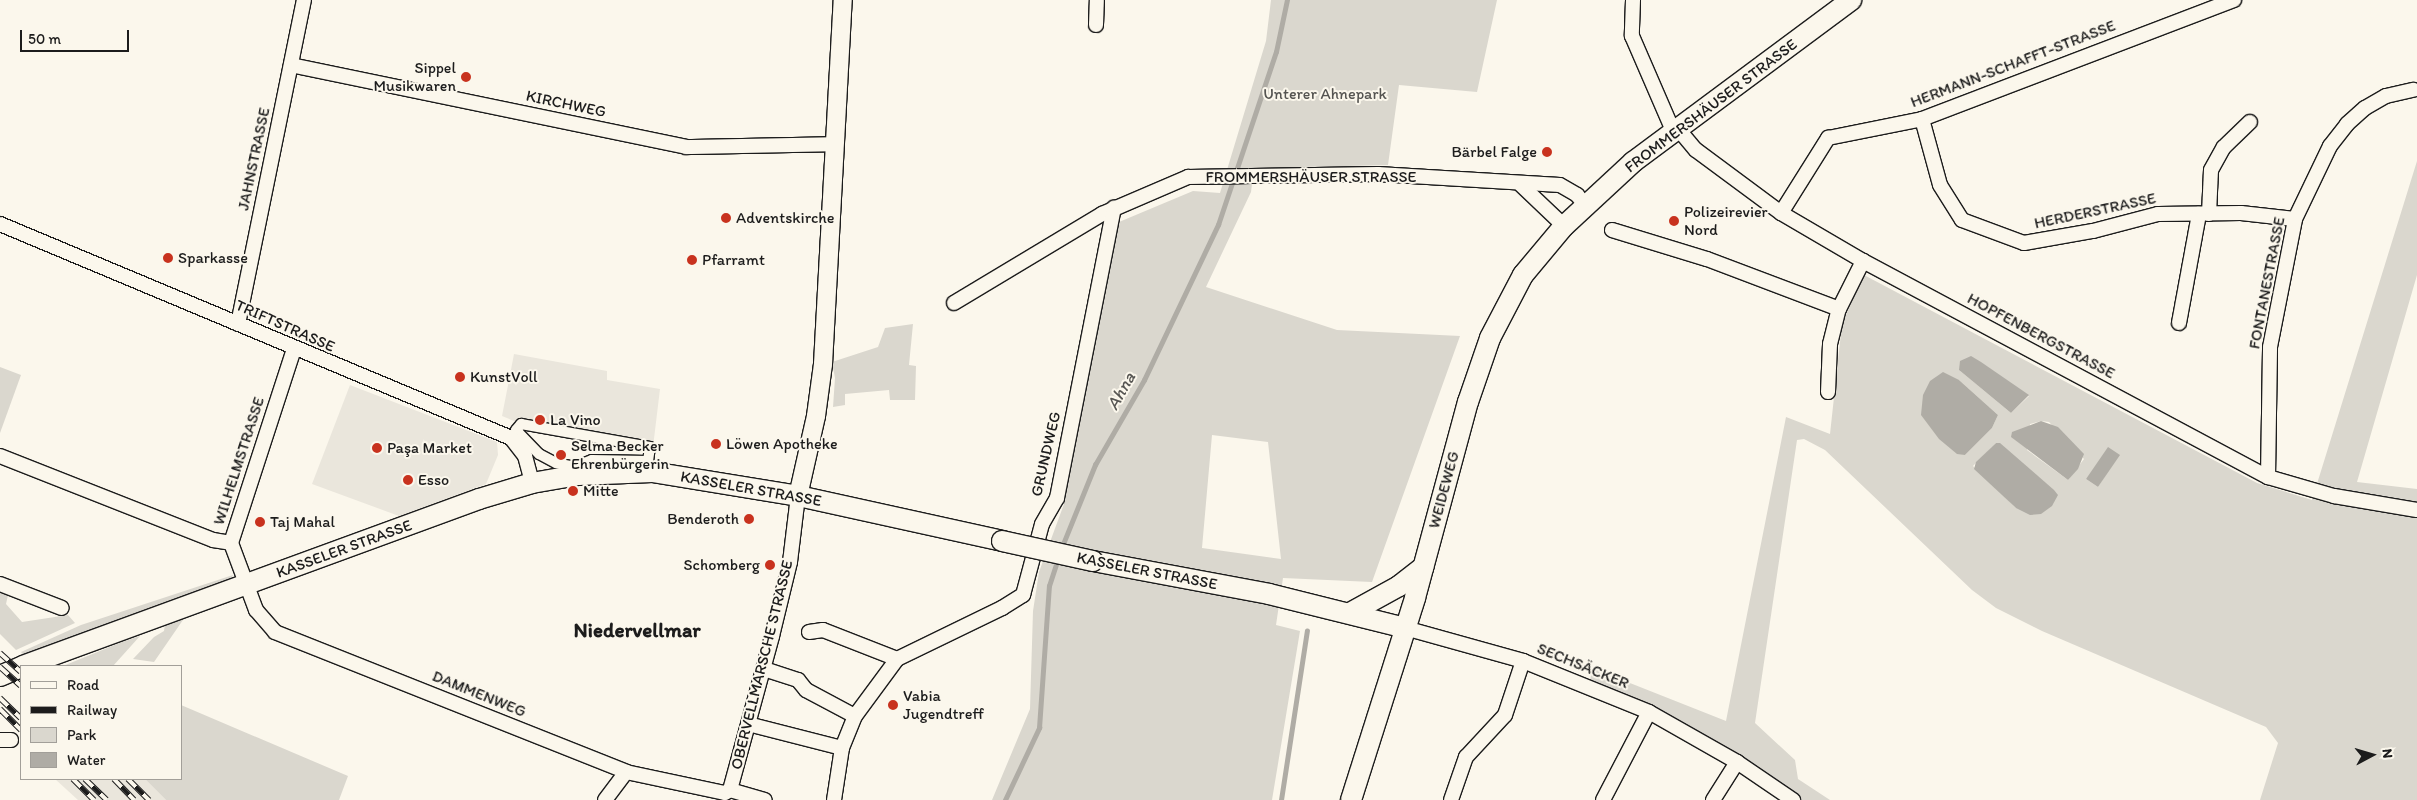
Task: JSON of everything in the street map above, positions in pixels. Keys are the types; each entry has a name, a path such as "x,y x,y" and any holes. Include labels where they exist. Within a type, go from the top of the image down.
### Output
{"main road":[{"name":"FROMMERSHÄUSER STRASSE","path":"1588,207 1632,162 1852,0"},
{"name":"WEIDEWEG","path":"1351,800 1423,567 1468,402 1490,338 1523,275 1564,226 1588,207"},
{"name":"KASSELER STRASSE","path":"27,665 246,584 532,483 578,475 652,472 798,496 1093,561 1350,613 1405,628"},
{"path":"1350,613 1399,586 1423,567"},
{"name":"KASSELER STRASSE","path":"0,676 20,668"}],"street":[{"name":"JAHNSTRASSE","path":"238,324 304,0"},
{"name":"OBERVELLMARSCHE STRASSE","path":"729,791 764,669 790,562 798,496 816,416 822,364 843,0"},
{"path":"1096,25 1097,0"},
{"name":"HOPFENBERGSTRASSE","path":"1634,0 1632,36 1676,131 1696,150 1781,213 1863,261 2268,477 2334,496 2417,510"},
{"name":"HERMANN-SCHAFFT-STRASSE","path":"1781,213 1828,138 1922,119 2202,5 2234,0"},
{"name":"KIRCHWEG","path":"291,64 686,147 836,144"},
{"name":"FONTANESTRASSE","path":"2268,477 2270,347 2295,219 2330,146 2347,124 2365,108 2386,96 2414,90"},
{"name":"HERDERSTRASSE","path":"1922,119 1940,185 1962,220 2024,243 2093,231 2158,214 2204,214 2295,219"},
{"path":"2179,324 2204,214 2211,170 2224,147 2250,122"},
{"name":"FROMMERSHÄUSER STRASSE","path":"954,304 1114,208 1188,177 1219,175 1253,177 1378,174 1520,185 1560,185 1577,195 1588,207"},
{"path":"1520,185 1564,226"},
{"name":"GRUNDWEG","path":"897,659 1002,608 1023,595 1042,524 1057,498 1114,208"},
{"name":"TRIFTSTRASSE","path":"0,224 294,349 511,438 525,456 532,483"},
{"path":"1612,230 1707,260 1839,309"},
{"path":"1828,392 1830,344 1839,309 1863,261"},
{"name":"WILHELMSTRASSE","path":"246,584 231,543 294,349"},
{"path":"521,424 650,447 649,454 648,461 592,460 575,466 556,463 539,454 516,430 521,424"},
{"path":"0,456 212,540 231,543"},
{"path":"0,584 62,608"},
{"name":"DAMMENWEG","path":"246,584 256,610 275,632 626,772 729,791 765,800"},
{"name":"SECHSÄCKER","path":"1405,628 1523,661 1649,712 1737,762 1793,800"},
{"path":"809,632 823,630 897,659 855,716 842,748 834,800"},
{"path":"1451,800 1466,757 1504,715 1523,661"},
{"path":"764,669 798,680 806,690 855,716"},
{"path":"1603,800 1649,712"},
{"path":"748,724 842,748"},
{"path":"1713,800 1737,762"},
{"path":"605,800 626,772"}],"shaded area":[{"path":"514,354 607,371 607,380 660,389 653,447 521,424 502,416"},
{"path":"350,385 497,442 498,455 486,484 399,516 312,484"},
{"path":"56,780 146,780 166,800 78,800"}],"green space":[{"name":"Unterer Ahnepark","path":"1271,0 1497,0 1477,92 1399,85 1388,165 1254,168 1251,192 1206,287 1337,330 1460,336 1372,582 1283,578 1276,625 1300,631 1272,800 992,800 1030,709 1033,611 1039,572 1064,504 1119,222 1193,191 1220,193 1266,41","holes":["1212,435 1268,442 1281,559 1202,548"]},
{"path":"2417,161 2417,275 2357,482 2417,489 2417,800 2260,800 2278,743 2266,727 2042,631 1996,608 1972,590 1825,450 1804,439 1797,440 1755,723 1795,760 1798,779 1830,800 1801,800 1745,760 1590,682 1592,668 1726,721 1786,417 1830,434 1842,324 1864,275 2257,483 2312,500","holes":["1959,370 2029,396 2011,413","1959,380 1998,415 1992,428 1965,455","2041,421 2049,422 2084,459 2068,480 2027,450 2030,424","1996,443 2016,508 1973,466","2119,454 2098,487 2086,479"]},
{"path":"913,324 909,365 916,366 915,400 890,400 889,390 845,394 845,405 833,407 835,378 832,362 878,347 885,328"},
{"path":"0,367 21,375 0,433"},
{"path":"233,575 229,582 25,657 21,652 81,625"},
{"path":"0,592 8,595 6,604 22,622 68,615 75,623 16,650 0,634"},
{"path":"185,617 154,662 133,659 154,637 164,631 165,624"},
{"path":"140,636 114,665 65,665"},
{"path":"182,705 348,776 339,800 166,800 146,780 182,780"}],"water":[{"path":"1971,356 2029,395 2011,413 1959,370 1960,361"},
{"path":"1943,372 1959,380 1998,415 1992,428 1965,455 1957,454 1939,439 1921,415 1923,395 1930,381"},
{"path":"2041,421 2058,427 2084,454 2078,469 2068,480 2011,437 2012,432"},
{"path":"1996,443 2000,443 2054,490 2058,495 2052,506 2041,514 2030,515 2016,508 1974,469 1976,462"},
{"path":"2108,447 2120,455 2098,487 2086,479"}],"waterway":[{"name":"Ahna","path":"1061,549 1095,465 1144,380 1218,225 1276,52 1287,0"},
{"name":"Ahna","path":"1005,800 1039,728 1049,586 1058,559"},
{"path":"1281,800 1307,631"}],"railway":[{"path":"0,653 20,671"},
{"path":"0,667 20,685"},
{"path":"0,698 20,717"},
{"path":"0,709 20,729"},
{"path":"74,780 94,800"},
{"path":"86,780 107,800"},
{"path":"115,780 134,800"},
{"path":"129,780 149,800"}],"place":[{"name":"Sippel Musikwaren","path":"466,77"},
{"name":"Bärbel Falge","path":"1547,152"},
{"name":"Adventskirche","path":"726,218"},
{"name":"Polizeirevier Nord","path":"1674,221"},
{"name":"Sparkasse","path":"168,258"},
{"name":"Pfarramt","path":"692,260"},
{"name":"KunstVoll","path":"460,377"},
{"name":"La Vino","path":"540,420"},
{"name":"Löwen Apotheke","path":"716,444"},
{"name":"Paşa Market","path":"377,448"},
{"name":"Selma Becker Ehrenbürgerin","path":"561,455"},
{"name":"Esso","path":"408,480"},
{"name":"Mitte","path":"573,491"},
{"name":"Benderoth","path":"749,519"},
{"name":"Taj Mahal","path":"260,522"},
{"name":"Schomberg","path":"770,565"},
{"name":"Vabia Jugendtreff","path":"893,705"}],"district":[{"name":"Niedervellmar","path":"637,630"}]}
